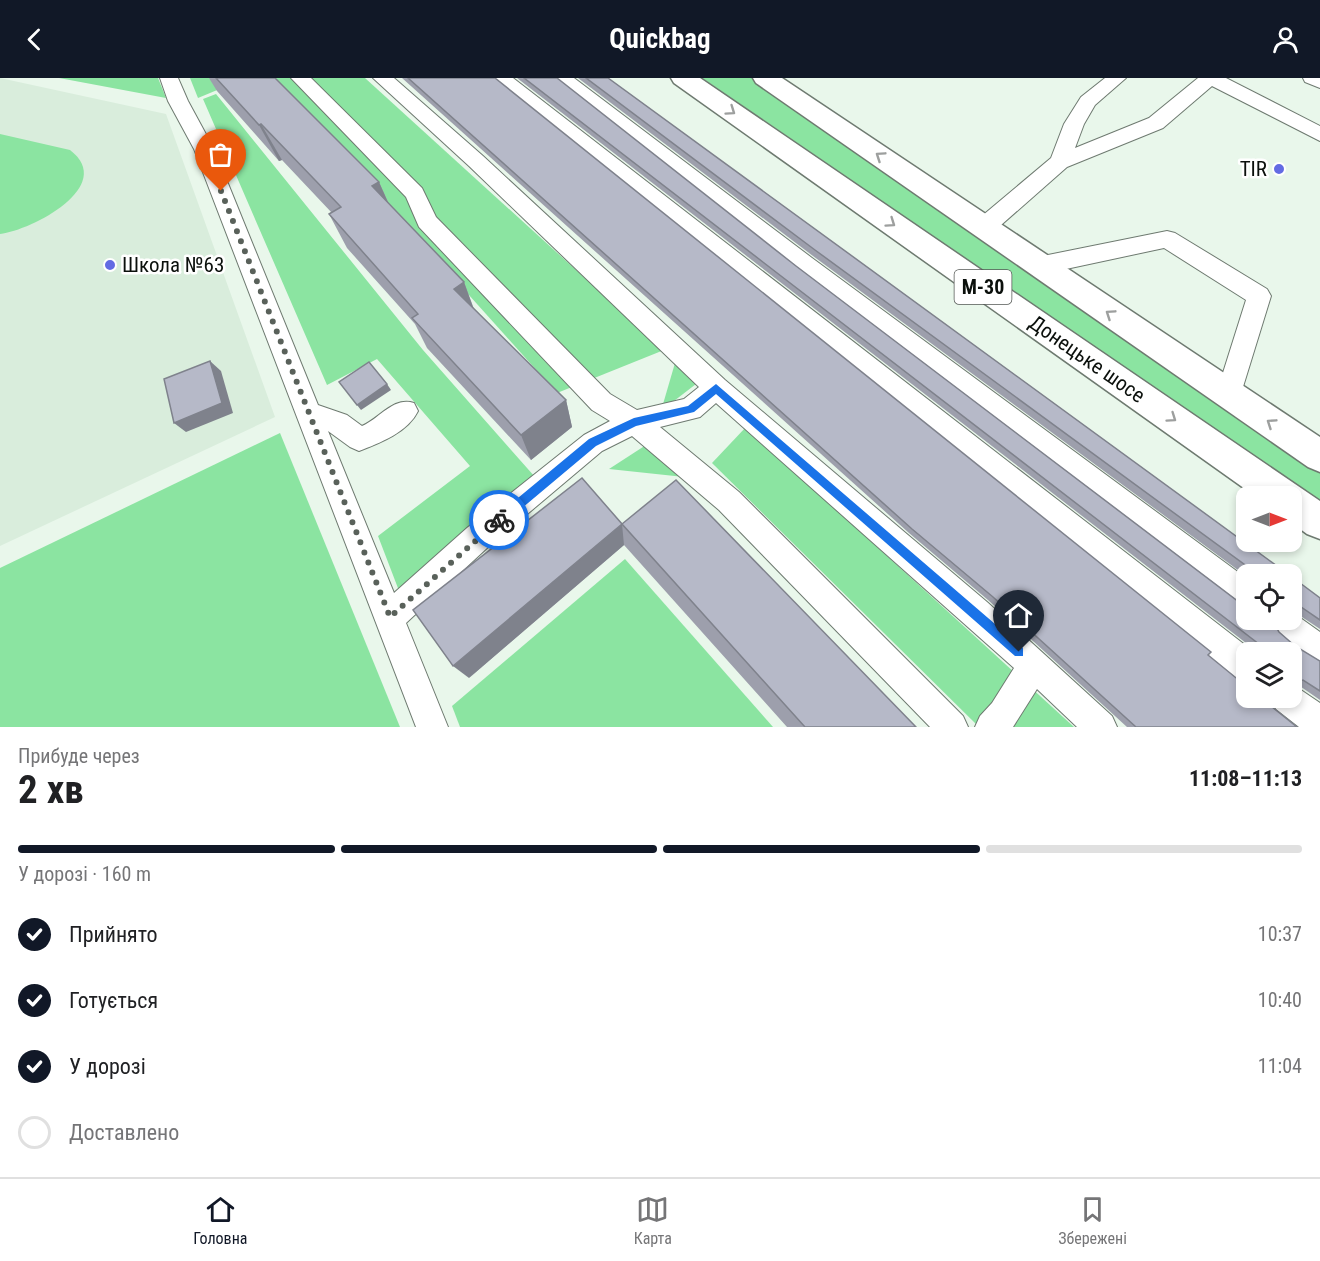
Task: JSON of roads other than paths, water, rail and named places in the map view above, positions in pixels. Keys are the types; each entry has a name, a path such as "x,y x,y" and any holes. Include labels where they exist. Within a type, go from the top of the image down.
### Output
{"highway":[{"name":"Донецьке шосе","path":"683,78 1269,486"},
{"name":"М-30","path":"765,78 1229,395 1318,451"},
{"path":"1302,509 1320,522"}],"street":[{"path":"169,78 204,149 432,727"},
{"path":"300,78 415,193 427,221 601,402 634,422 729,501 951,727"},
{"path":"382,78 476,161 716,388 1034,665 1101,727"},
{"path":"501,78 1236,658"},
{"path":"562,78 804,264 1236,588"},
{"path":"1060,162 1074,124 1088,101 1117,78"},
{"path":"984,227 1060,162 1156,123 1210,78 1320,134"},
{"path":"1312,78 1320,82"},
{"path":"1038,266 1167,239 1259,296 1229,395"},
{"path":"769,291 804,264"},
{"path":"390,617 477,538 593,443 634,422 691,409 716,388"},
{"path":"309,413 338,423 359,439 378,431 405,411"},
{"path":"1292,630 1320,651"},
{"path":"991,727 1034,665"},
{"path":"1300,708 1320,723"}],"place":[{"name":"TIR","path":"1279,169"},
{"name":"Школа №63","path":"110,265"}]}
